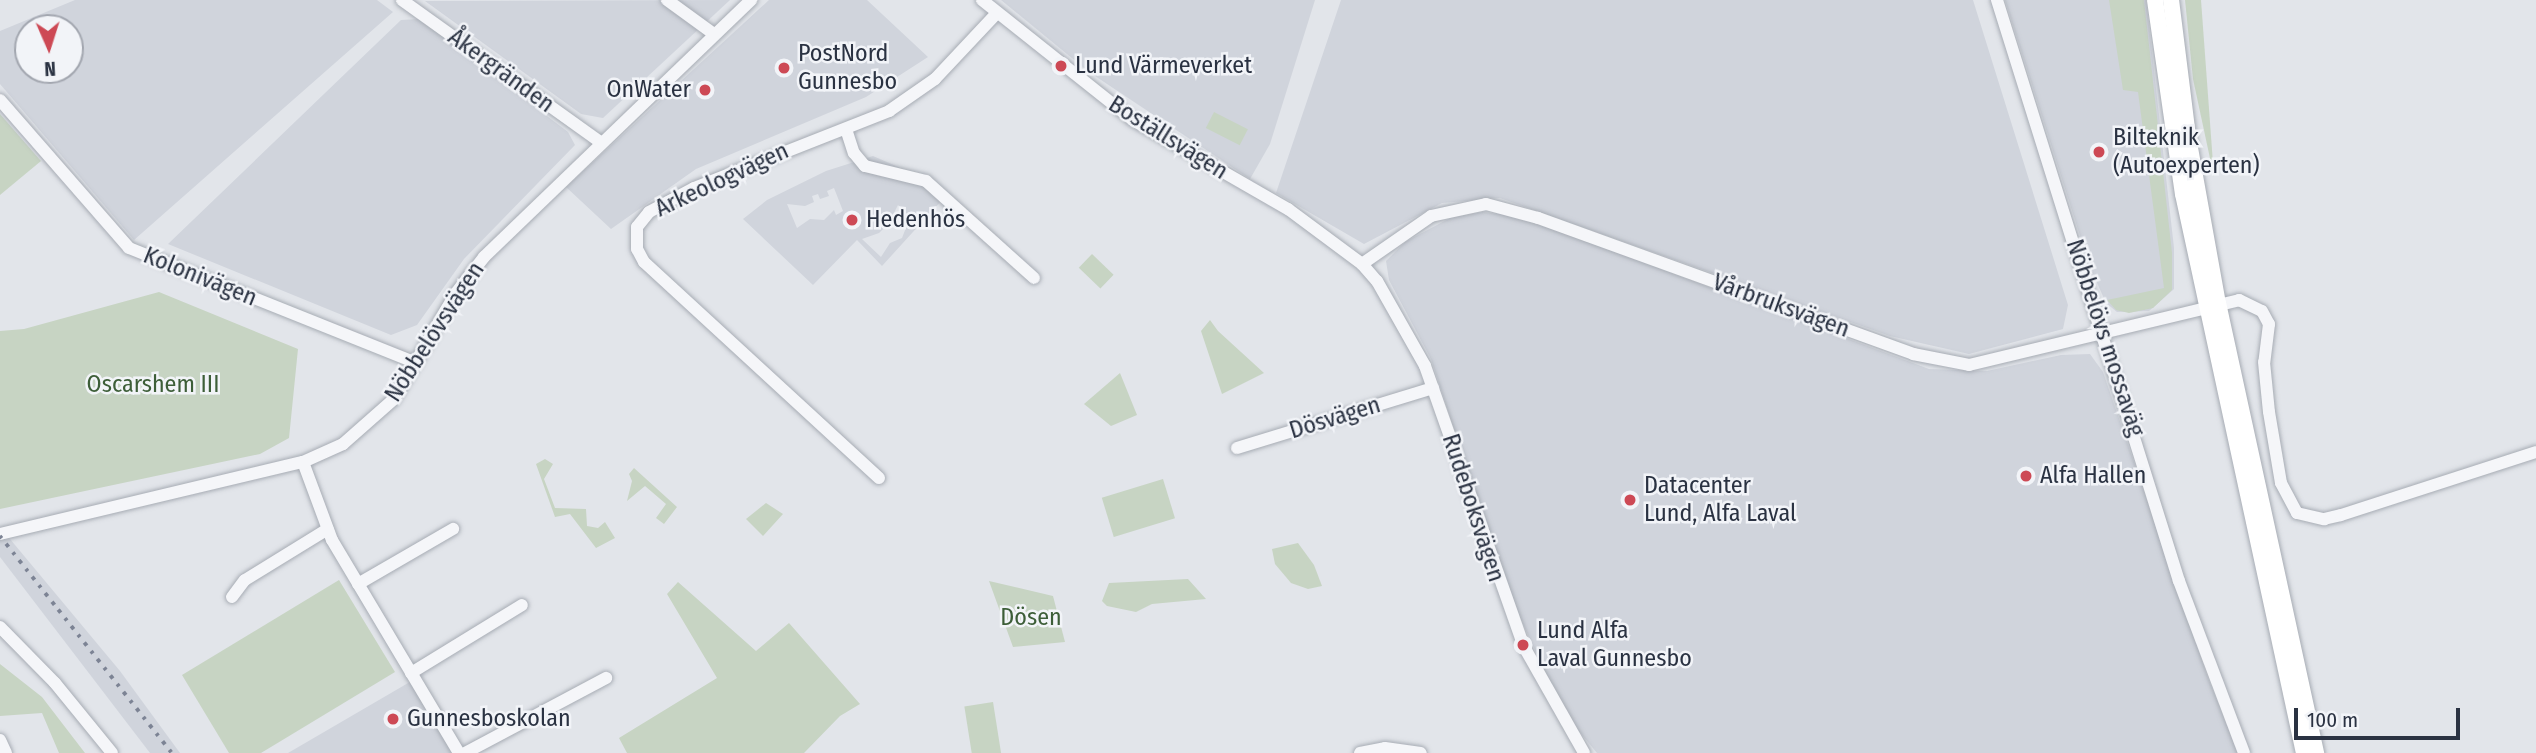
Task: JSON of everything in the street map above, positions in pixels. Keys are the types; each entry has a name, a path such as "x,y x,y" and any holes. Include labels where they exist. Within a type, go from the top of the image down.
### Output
{"main road":[{"path":"2155,0 2169,110 2316,753"},
{"path":"2171,0 2212,305 2304,753"}],"street":[{"name":"Åkergränden","path":"401,0 600,142"},
{"path":"667,0 714,33"},
{"name":"Nöbbelövsvägen","path":"0,534 303,462 336,448 372,423 394,399 471,273 600,142 751,0"},
{"name":"Boställsvägen","path":"982,0 1133,120 1289,209 1362,264"},
{"name":"Nöbbelövs mossaväg","path":"1997,0 2205,658 2244,753"},
{"name":"Arkeologvägen","path":"879,478 644,262 635,238 637,227 649,212 694,188 757,160 846,129 888,111 935,79 997,13"},
{"name":"Kolonivägen","path":"0,100 129,248 416,363"},
{"path":"846,129 854,153 865,166 926,181 1034,278"},
{"name":"Vårbruksvägen","path":"1362,264 1431,216 1486,204 1538,218 1940,362 1994,361 2212,305 2253,303 2269,324 2264,362 2269,412 2281,483 2297,513 2324,519 2536,452"},
{"name":"Rudeboksvägen","path":"1362,264 1392,305 1433,388 1503,597 1577,751"},
{"name":"Dösvägen","path":"1237,448 1433,388"},
{"path":"303,462 328,529 459,753"},
{"path":"232,597 245,580 328,529"},
{"path":"358,584 453,529"},
{"path":"411,673 522,605"},
{"path":"0,626 55,683 112,753"},
{"path":"465,753 606,678"},
{"path":"0,740 6,753"},
{"path":"1360,753 1385,748 1422,753"}],"shaded area":[{"path":"75,0 377,0 393,12 134,240 0,84 0,31 14,25 14,84 84,84 84,14 41,14"},
{"path":"730,0 603,118 581,114 425,1"},
{"path":"769,0 867,0 928,57 866,97 696,169 611,229 566,187"},
{"path":"1001,0 1315,0 1270,144 1250,179 1089,72"},
{"path":"1341,0 1973,0 2068,305 2063,329 1969,354 1890,336 1500,198 1442,203 1364,244 1276,193"},
{"path":"2005,0 2146,0 2174,248 2174,289 2149,311 2117,312 2106,303 2090,267"},
{"path":"419,19 568,132 575,145 464,259 417,325 391,335 168,244 401,20"},
{"name":"Hedenhös","path":"873,156 903,169 943,199 882,266 857,240 813,285 743,219 767,200 826,171","holes":["834,188 843,211 836,215 834,210 824,220 810,219 797,228 787,204 805,206 814,202 812,196 818,194 820,199 829,196 827,191","898,205 916,223 911,228 907,225 902,238 890,243 881,257 862,239 879,233 886,226 882,221 886,217 890,221"]},
{"path":"1483,212 1521,217 1929,369 1987,371 2061,355 2090,354 2103,372 2208,678 2238,753 1597,753 1564,713 1505,585 1431,359 1389,280 1386,261 1405,242 1452,217"},
{"path":"0,527 120,671 180,753 150,753 0,557"},
{"name":"Gunnesboskolan","path":"415,679 459,753 288,753"}],"green space":[{"path":"2109,0 2144,0 2172,253 2172,290 2153,308 2129,313 2116,310 2107,300 2164,288 2138,92 2123,90"},
{"path":"2185,0 2201,0 2214,177 2193,79"},
{"path":"1214,112 1248,129 1240,145 1206,128"},
{"path":"0,114 41,161 0,195"},
{"path":"1092,254 1114,275 1100,289 1079,268"},
{"name":"Oscarshem III","path":"159,292 298,349 289,438 260,454 0,509 0,331 24,329"},
{"path":"1210,320 1218,331 1264,373 1222,394 1201,331"},
{"path":"1120,373 1137,415 1111,426 1084,404"},
{"path":"545,459 553,464 544,479 555,508 586,509 587,526 598,528 605,522 615,538 596,548 570,514 555,517 536,464"},
{"path":"634,468 677,507 664,524 656,518 666,504 645,486 627,501 632,481 629,474"},
{"path":"1163,479 1175,518 1114,537 1102,498"},
{"path":"766,503 783,514 763,536 746,519"},
{"path":"1298,543 1314,565 1322,586 1308,589 1291,583 1275,564 1272,549"},
{"path":"1188,579 1206,599 1152,604 1136,612 1107,606 1102,601 1109,583"},
{"path":"339,580 395,672 261,753 229,753 182,675"},
{"name":"Dösen","path":"989,581 1053,596 1065,642 1013,647"},
{"path":"678,582 756,651 789,623 860,704 840,716 804,753 627,753 619,738 717,678 667,594"},
{"path":"0,664 42,697 85,753 59,753 42,713 0,716"},
{"path":"993,702 1001,753 972,753 964,707"}],"railway":[{"path":"0,536 172,753"}],"place":[{"name":"Lund Värmeverket","path":"1061,66"},
{"name":"PostNord Gunnesbo","path":"784,68"},
{"name":"OnWater","path":"705,90"},
{"name":"Bilteknik (Autoexperten)","path":"2099,152"},
{"name":"Hedenhös","path":"852,220"},
{"name":"Alfa Hallen","path":"2026,476"},
{"name":"Datacenter Lund, Alfa Laval","path":"1630,500"},
{"name":"Lund Alfa Laval Gunnesbo","path":"1523,645"},
{"name":"Gunnesboskolan","path":"393,719"}]}
